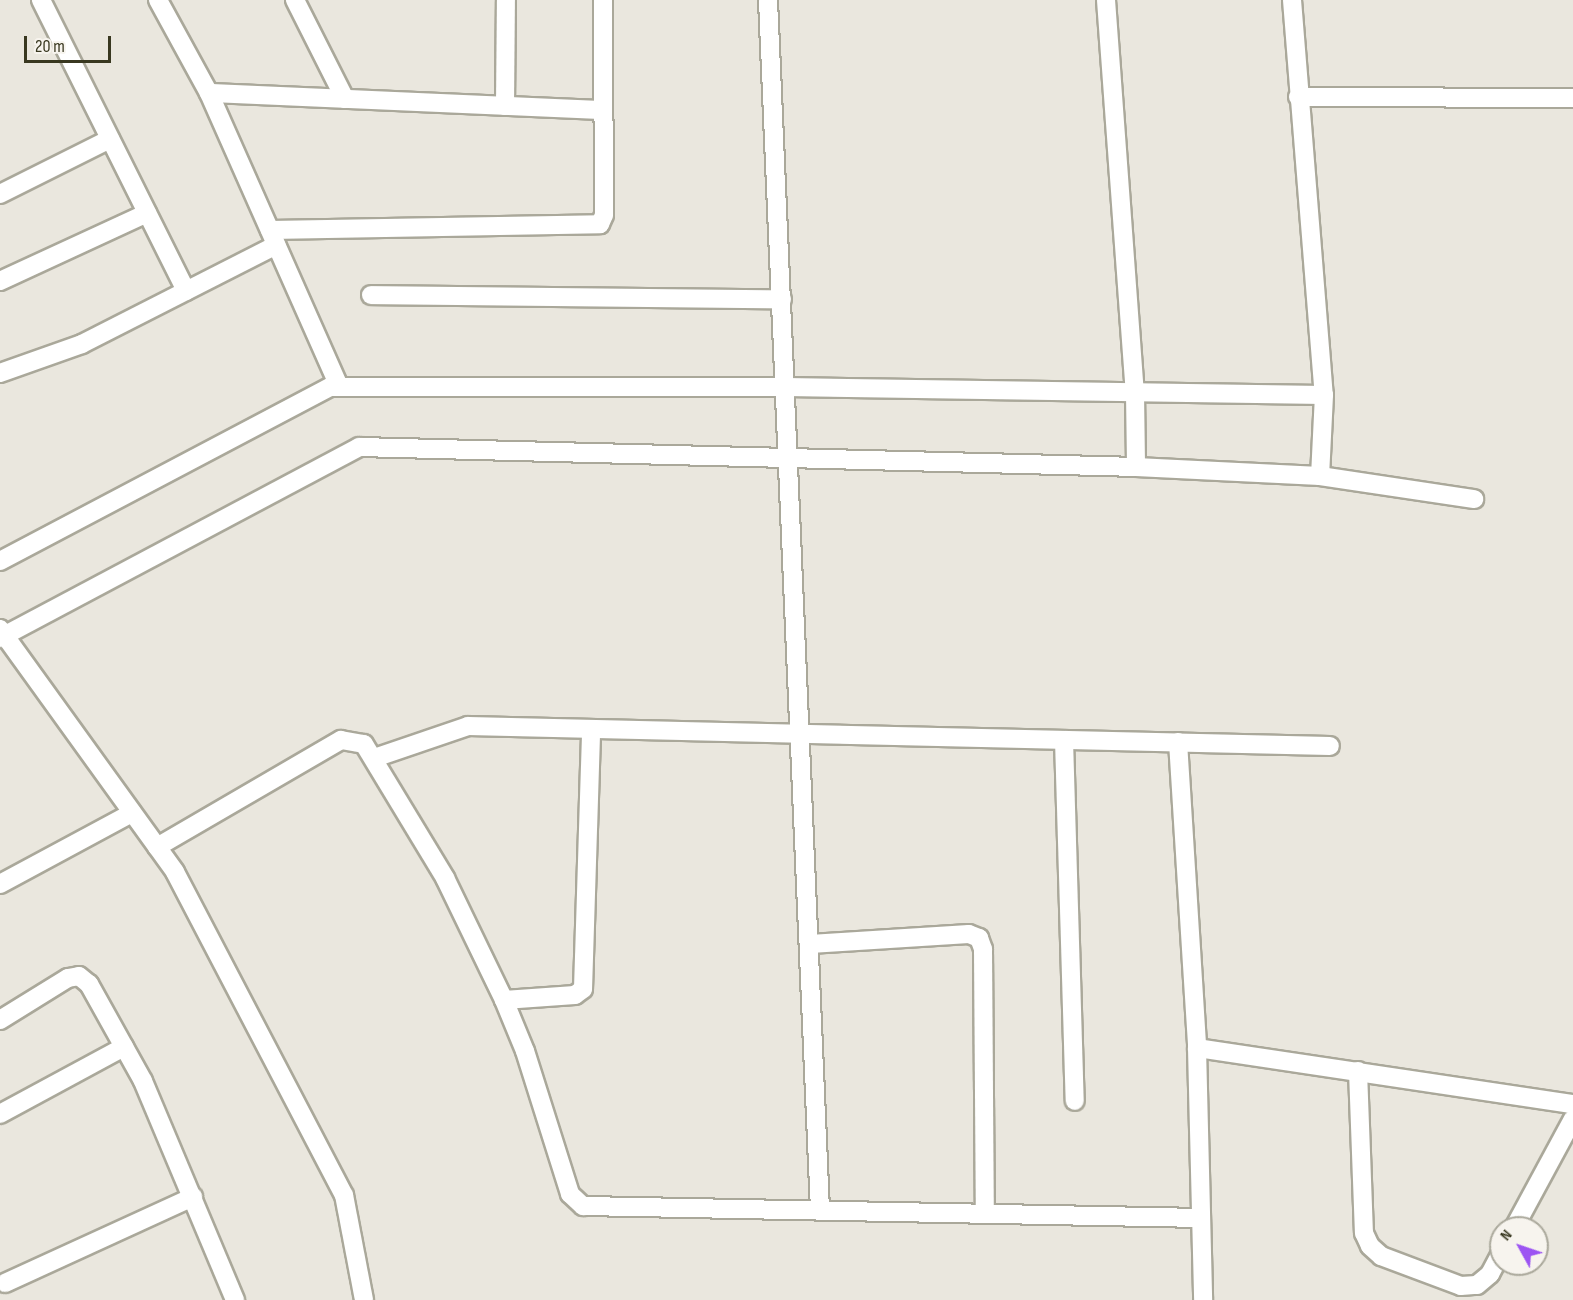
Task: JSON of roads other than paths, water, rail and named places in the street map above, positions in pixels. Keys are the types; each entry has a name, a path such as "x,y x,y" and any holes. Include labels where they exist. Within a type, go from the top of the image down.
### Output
{"street":[{"path":"41,0 186,291"},
{"path":"158,0 209,93 339,387"},
{"path":"295,0 345,99"},
{"path":"505,106 507,0"},
{"path":"0,373 82,344 186,291 273,238 591,227 604,215 603,0"},
{"path":"768,0 790,461 820,1211"},
{"path":"1106,0 1135,393 1136,467"},
{"path":"1292,0 1298,98 1324,395 1320,476"},
{"path":"209,93 603,110"},
{"path":"1298,98 1573,98"},
{"path":"0,194 110,139"},
{"path":"0,281 147,213"},
{"path":"371,295 782,299"},
{"path":"0,561 308,396 339,387 786,387 1324,395"},
{"path":"364,1300 344,1195 175,872 2,634 359,447 790,461 1136,467 1320,476 1474,499"},
{"path":"374,758 468,726 1330,746"},
{"path":"504,1000 575,995 583,989 591,729"},
{"path":"157,847 341,740 364,744 445,878 504,1000 575,1202 820,1211 1201,1218"},
{"path":"1064,740 1075,1101"},
{"path":"1178,742 1197,1048 1203,1300"},
{"path":"0,884 132,813"},
{"path":"810,944 969,934 979,938 983,949 985,1214"},
{"path":"0,1020 68,978 79,976 88,984 124,1047 193,1197 235,1300"},
{"path":"0,1114 124,1047"},
{"path":"1197,1048 1573,1104"},
{"path":"1358,1071 1364,1233 1371,1246 1381,1256 1461,1286 1477,1285 1489,1275"},
{"path":"1520,1216 1573,1119"},
{"path":"5,1286 193,1197"}]}
